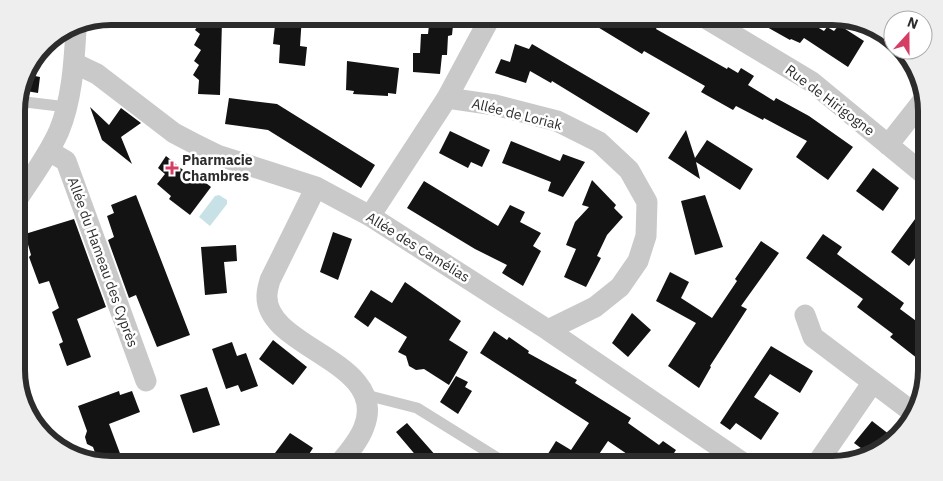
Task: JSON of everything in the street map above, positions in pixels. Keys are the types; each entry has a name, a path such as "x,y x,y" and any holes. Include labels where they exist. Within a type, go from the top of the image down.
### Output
{"street":[{"path":"370,216 446,98 486,25"},
{"name":"Rue de Hirigogne","path":"717,25 812,82 918,169"},
{"path":"25,188 49,151 67,107 74,63 76,33"},
{"name":"Allée des Camélias","path":"74,63 96,74 174,133 195,144 217,155 316,187 370,216 548,330 733,456"},
{"name":"Allée de Loriak","path":"446,98 495,105 557,121 599,142 629,170 647,202 646,236 638,261 620,287 595,307 548,330"},
{"path":"888,145 918,107"},
{"name":"Allée du Hameau des Cyprès","path":"49,151 66,161 146,381"},
{"path":"316,187 270,280 266,296 278,323 351,376 366,395 368,411 365,425 360,436 345,456"},
{"path":"805,315 813,337 908,409"},
{"path":"822,456 873,382"}],"lane":[{"path":"26,103 67,107"},
{"path":"366,395 417,408 494,456"}],"water":[{"path":"219,195 227,200 227,204 210,226 199,217 215,196"}],"building":[{"path":"198,25 222,25 220,95 198,94 199,80 193,75 199,65 194,61 201,50 194,45 200,34 195,30"},
{"path":"275,25 301,25 300,46 307,47 305,66 279,63 280,45 273,44"},
{"path":"429,25 453,25 452,35 448,36 447,55 442,55 440,74 413,72 413,53 420,53 421,34 428,34"},
{"path":"654,25 657,27 656,29 727,69 728,67 738,73 741,68 754,76 748,85 774,101 776,98 809,116 853,147 828,180 796,157 807,141 764,118 763,120 736,106 733,110 701,92 705,86 644,51 642,54 596,26"},
{"path":"763,25 814,25 824,31 827,27 834,31 838,26 841,26 864,41 848,67 804,38 800,43 790,40"},
{"path":"515,44 529,49 532,44 650,113 637,133 552,81 551,83 530,71 526,83 495,73 501,59 510,62"},
{"path":"347,61 399,68 396,94 388,93 388,96 353,94 354,91 346,90"},
{"path":"33,76 40,77 38,93 28,91"},
{"path":"229,98 277,104 375,165 361,188 268,130 225,124"},
{"path":"90,107 109,125 121,108 141,123 121,137 132,164 102,140"},
{"path":"686,130 695,158 707,140 753,169 740,190 696,162 700,179 668,158"},
{"path":"450,131 490,150 482,167 471,162 468,168 439,153"},
{"path":"511,141 560,161 563,154 585,162 563,197 548,191 551,182 502,163"},
{"path":"166,156 188,174 191,171 211,187 190,215 169,199 171,196 157,184 165,174 158,168"},
{"path":"873,168 899,188 883,211 856,191"},
{"path":"592,180 616,205 614,208 623,217 607,235 597,256 601,258 586,287 564,277 576,249 566,245 575,222 589,207 582,205"},
{"path":"424,181 498,226 510,205 525,212 520,222 541,233 533,246 541,251 523,286 502,273 507,265 475,249 407,208"},
{"path":"136,195 190,335 157,347 136,295 129,298 108,240 114,237 107,216 114,213 111,205"},
{"path":"705,195 723,247 695,255 681,201"},
{"path":"918,215 918,254 909,266 891,252"},
{"path":"74,219 106,307 77,319 91,357 67,366 59,344 63,342 52,312 59,308 49,281 39,284 29,257 31,255 25,234"},
{"path":"333,232 352,239 338,280 320,272"},
{"path":"823,234 842,247 837,254 904,303 900,309 918,322 918,359 890,337 893,334 857,307 863,299 806,258"},
{"path":"761,241 779,253 741,306 747,309 710,366 699,388 668,366 696,323 656,301 670,272 689,282 681,298 712,318 737,281 735,279"},
{"path":"236,245 237,261 224,262 227,293 205,295 201,247"},
{"path":"405,282 461,321 449,340 468,352 449,385 424,369 416,370 409,366 406,356 398,352 407,337 375,317 368,327 354,317 371,290 392,303"},
{"path":"632,313 651,330 628,357 612,343"},
{"path":"494,331 507,340 509,337 529,351 528,353 577,380 575,383 631,418 628,423 659,445 663,441 676,450 672,456 630,456 608,441 598,456 547,456 556,441 571,450 589,423 480,353"},
{"path":"273,340 307,367 293,385 259,359"},
{"path":"232,342 237,356 246,353 258,386 241,392 238,385 226,389 212,349"},
{"path":"771,346 813,371 800,393 770,374 754,397 779,413 761,440 736,423 730,430 720,423"},
{"path":"456,376 468,382 465,387 472,391 458,414 440,402"},
{"path":"207,387 220,425 193,433 180,395"},
{"path":"119,391 120,395 132,391 140,412 109,424 121,456 96,454 93,447 87,444 85,437 87,431 78,406"},
{"path":"872,421 889,435 863,450 854,443"},
{"path":"407,423 436,456 416,456 396,432"},
{"path":"290,433 313,448 308,456 273,456"}],"place":[{"name":"Pharmacie Chambres","path":"172,168"}]}
